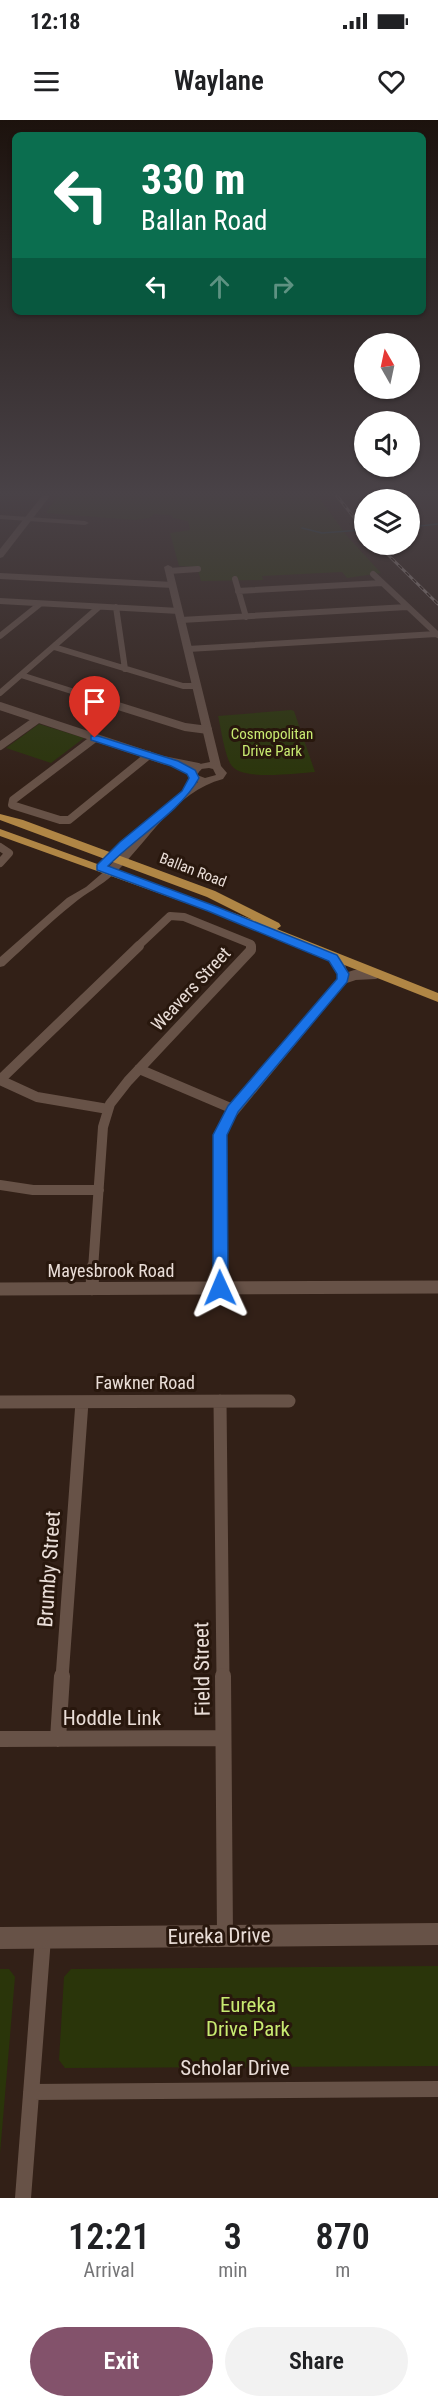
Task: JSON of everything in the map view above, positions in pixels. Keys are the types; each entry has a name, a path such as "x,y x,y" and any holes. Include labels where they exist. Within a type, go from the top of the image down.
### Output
{"main road":[{"name":"Ballan Road","path":"0,817 239,906 333,958"},
{"name":"Ballan Road","path":"0,832 106,869 438,998"}],"street":[{"path":"0,963 71,900 90,889 115,858 123,844 186,793 220,777 222,772 216,767 212,754 175,593"},
{"path":"239,593 246,617"},
{"path":"392,593 437,635"},
{"path":"0,601 179,611"},
{"path":"0,636 40,604"},
{"path":"0,693 99,607"},
{"path":"181,620 407,607"},
{"path":"116,608 125,669"},
{"path":"188,649 263,647 437,635"},
{"path":"54,647 183,686 196,686"},
{"path":"21,675 184,727 208,730"},
{"path":"0,706 197,771 208,782"},
{"path":"0,746 38,719"},
{"path":"95,738 13,800 12,805 49,817 69,820 149,756"},
{"path":"186,793 197,771 212,754"},
{"path":"197,771 216,767"},
{"path":"115,858 139,840 156,819"},
{"path":"0,847 9,853 0,863"},
{"name":"Weavers Street","path":"0,1080 170,916 183,917 251,944 251,950 117,1093 108,1109 103,1127 92,1289"},
{"path":"333,958 340,968 343,979"},
{"path":"220,1288 220,1135 233,1109 343,979 363,973 375,974"},
{"path":"139,1069 233,1109"},
{"path":"0,1080 37,1098 108,1109"},
{"path":"0,1185 33,1190 99,1190"},
{"name":"Mayesbrook Road","path":"0,1288 438,1287"},
{"name":"Field Street","path":"220,1401 225,1936"},
{"name":"Fawkner Road","path":"0,1402 290,1401"},
{"name":"Brumby Street","path":"58,1739 82,1402"},
{"name":"Hoddle Link","path":"0,1739 223,1738"},
{"name":"Eureka Drive","path":"0,1938 438,1934"},
{"path":"23,2198 43,1938"},
{"name":"Scholar Drive","path":"32,2092 438,2089"}],"green space":[{"name":"Cosmopolitan Drive Park","path":"294,711 315,772 258,775 238,771 232,766 225,750 218,716"},
{"path":"39,724 84,738 51,763 6,748"},
{"name":"Eureka Drive Park","path":"438,1966 438,2066 65,2068 59,2060 64,1977 71,1969"},
{"path":"0,1969 9,1969 15,1977 0,2154"}],"railway":[{"path":"427,593 438,604"}],"route":[{"path":"95,738 174,764 192,772 194,778 186,793 123,844 101,867 212,908 333,958 343,974 343,980 233,1109 225,1122 220,1135 219,1148 220,1288"}]}
